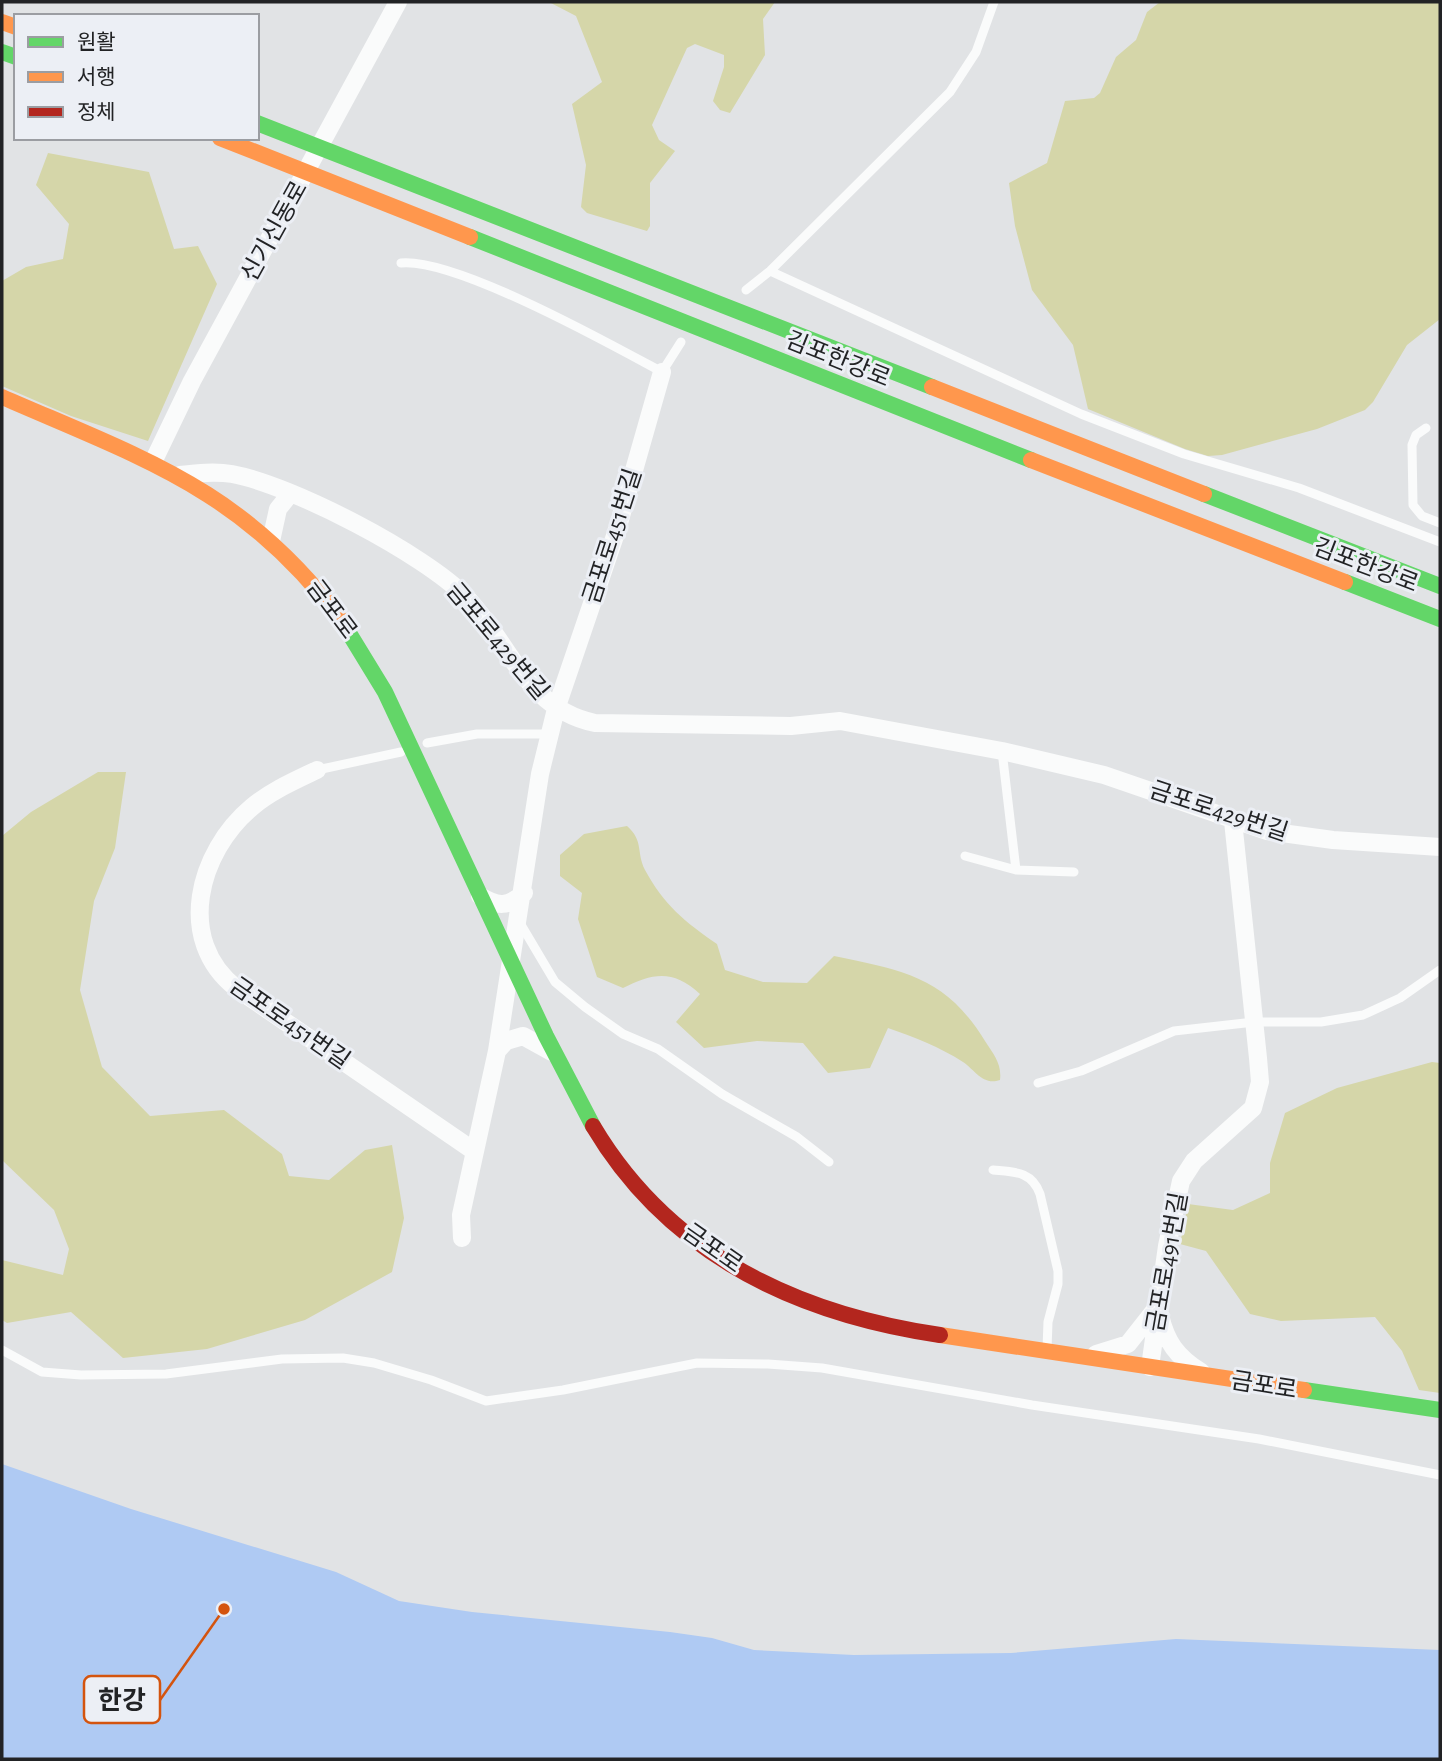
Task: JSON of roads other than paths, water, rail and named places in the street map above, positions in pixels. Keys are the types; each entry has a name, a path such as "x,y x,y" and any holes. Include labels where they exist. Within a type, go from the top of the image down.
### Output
{"main road":[{"name":"김포한강로","path":"259,124 1440,586"},
{"name":"김포한강로","path":"225,140 1014,454 1440,618"},
{"name":"금포로","path":"2,397 180,475 226,505 271,541 324,593 367,657 552,1052 593,1126 622,1168 689,1234 746,1272 815,1306 852,1318 1085,1357 1440,1410"}],"street":[{"name":"신기신동로","path":"153,462 211,347 398,2"},
{"name":"금포로451번길","path":"512,964 540,774 556,709 617,530 662,372"},
{"name":"금포로429번길","path":"180,475 201,472 234,474 312,502 384,541 449,581 484,618 538,694 556,709 576,719 595,723 791,726 841,721 1002,751 1104,775 1233,821 1298,836 1440,847"},
{"path":"271,541 278,509 290,494"},
{"name":"금포로451번길","path":"317,770 266,796 250,808 220,846 199,909 200,935 205,952 214,967 236,988 474,1151"},
{"name":"금포로491번길","path":"1150,1367 1177,1196 1186,1170 1243,1119 1253,1108 1258,1096 1260,1082 1233,821"},
{"path":"480,896 494,905 504,905 513,902 524,892"},
{"path":"462,1238 461,1215 497,1051 512,964"},
{"path":"497,1051 506,1041 523,1036 552,1052"},
{"path":"1085,1357 1128,1344 1143,1329 1158,1305"},
{"path":"1158,1305 1164,1333 1176,1353 1207,1376"}],"lane":[{"path":"746,290 770,271 950,92 976,52 994,2"},
{"path":"401,263 422,264 496,290 662,372"},
{"path":"770,271 1081,414 1184,454 1299,488 1440,542"},
{"name":"금포로451번길","path":"662,372 681,342"},
{"path":"1426,428 1416,435 1412,445 1413,505 1417,512 1440,523"},
{"path":"427,743 477,734 550,734"},
{"path":"1002,751 1016,870"},
{"name":"금포로451번길","path":"317,770 401,752"},
{"path":"965,856 1016,870 1074,872"},
{"path":"519,922 555,982 585,1007 623,1034 658,1049 722,1094 797,1137 829,1162"},
{"path":"1038,1083 1092,1066 1162,1035 1254,1022 1321,1022 1363,1015 1401,998 1440,970"},
{"path":"993,1170 1029,1176 1040,1194 1058,1271 1058,1284 1048,1322 1047,1351"},
{"path":"2,1350 42,1372 71,1374 166,1374 282,1359 343,1358 374,1363 431,1380 486,1401 564,1390 697,1363 809,1367 1259,1439 1440,1475"}],"water":[{"path":"2,1464 131,1509 336,1572 399,1601 472,1612 670,1632 712,1638 754,1650 854,1655 1011,1653 1176,1639 1440,1650 1440,1759 2,1759"}],"place":[{"name":"한강","path":"224,1609"}]}
